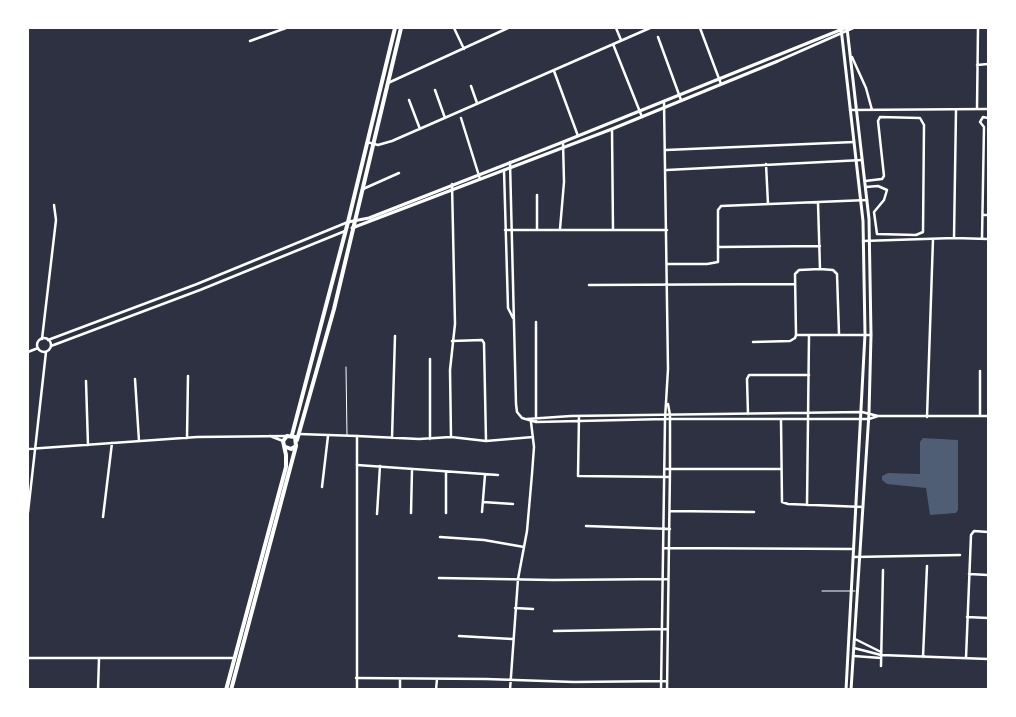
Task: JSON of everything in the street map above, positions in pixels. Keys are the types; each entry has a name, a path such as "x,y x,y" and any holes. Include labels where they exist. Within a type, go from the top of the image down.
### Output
{"main road":[{"path":"226,690 286,467 286,447 283,441 289,435 346,231 395,28"},
{"path":"231,690 298,434 334,309 401,28"},
{"path":"348,222 354,219 369,218 452,184 564,142 845,28 853,28"},
{"path":"352,228 642,117 842,33 845,28"},
{"path":"845,28 851,56 855,110 866,188 870,241 871,335 869,419 851,690"},
{"path":"842,33 861,201 864,241 865,334 862,419 846,690"},
{"path":"768,59 770,64"},
{"path":"847,76 853,76"},
{"path":"289,435 297,440"},
{"path":"286,447 291,449 296,446"}],"street":[{"path":"250,41 284,28"},
{"path":"454,28 464,48"},
{"path":"388,83 508,28"},
{"path":"616,28 621,40"},
{"path":"367,142 373,145 385,144 648,28"},
{"path":"700,28 721,84"},
{"path":"977,109 978,28"},
{"path":"658,37 681,100"},
{"path":"613,44 642,117"},
{"path":"851,56 866,88 872,110"},
{"path":"977,65 988,64"},
{"path":"554,71 578,136"},
{"path":"470,86 477,104"},
{"path":"435,90 445,118"},
{"path":"409,100 420,129"},
{"path":"664,100 667,170 668,402 670,415 667,690"},
{"path":"850,110 988,109"},
{"path":"954,238 956,110"},
{"path":"865,181 882,179 884,176 878,121 880,117 920,118 924,126 923,232 916,235 877,234 874,212 884,200 887,190 878,186 866,188"},
{"path":"982,239 984,127 981,125 980,120 983,117 988,118"},
{"path":"461,118 480,179"},
{"path":"984,127 988,125"},
{"path":"612,129 613,230"},
{"path":"560,229 564,142"},
{"path":"666,150 854,142"},
{"path":"667,170 862,160"},
{"path":"510,162 516,409 518,414 531,422 665,419 869,419 878,416"},
{"path":"504,164 508,308 514,320"},
{"path":"766,164 768,204"},
{"path":"362,189 399,173"},
{"path":"452,184 454,190 454,324 450,370 452,436"},
{"path":"537,196 537,230"},
{"path":"667,264 716,263 719,259 720,207 867,200"},
{"path":"818,203 820,270"},
{"path":"38,348 38,342 42,339 56,220 54,205"},
{"path":"983,214 988,215"},
{"path":"42,339 48,340 165,296 348,222"},
{"path":"506,230 667,230"},
{"path":"28,512 46,352 51,346 346,231"},
{"path":"864,241 954,238 988,240"},
{"path":"927,417 933,239"},
{"path":"299,243 301,249"},
{"path":"719,247 820,246"},
{"path":"753,342 790,341 795,338 794,284 795,274 798,270 836,271 839,334"},
{"path":"589,285 794,284"},
{"path":"165,296 167,302"},
{"path":"536,322 536,422"},
{"path":"796,335 871,335"},
{"path":"807,504 809,335"},
{"path":"392,438 395,336"},
{"path":"48,340 51,346"},
{"path":"452,341 484,342 486,441"},
{"path":"28,352 38,348 46,352"},
{"path":"430,359 430,439"},
{"path":"980,371 980,416"},
{"path":"748,414 747,380 749,375 810,375"},
{"path":"187,438 188,376"},
{"path":"135,379 139,441"},
{"path":"86,381 88,444"},
{"path":"660,690 666,469 665,415 668,402"},
{"path":"526,419 536,417 809,412 862,412 878,416 988,417"},
{"path":"579,416 578,476 670,477"},
{"path":"510,690 512,639 518,579 530,505 533,437 531,418"},
{"path":"781,420 780,499 784,503 794,504 863,507"},
{"path":"298,434 430,439 452,436 486,441 533,437"},
{"path":"266,435 283,441"},
{"path":"28,450 187,438 289,435"},
{"path":"322,487 328,436"},
{"path":"357,436 357,690"},
{"path":"103,517 112,443"},
{"path":"357,465 498,475"},
{"path":"377,514 380,466"},
{"path":"666,469 780,469"},
{"path":"412,470 412,513"},
{"path":"446,472 446,513"},
{"path":"482,512 485,474"},
{"path":"483,502 513,504"},
{"path":"670,512 754,512"},
{"path":"664,517 670,517"},
{"path":"586,526 670,529"},
{"path":"966,658 971,535 974,531 988,532"},
{"path":"440,537 484,540 524,547"},
{"path":"663,548 855,549"},
{"path":"854,557 960,555"},
{"path":"923,656 927,566"},
{"path":"881,666 883,570"},
{"path":"969,574 988,575"},
{"path":"439,578 668,579"},
{"path":"515,608 533,609"},
{"path":"967,617 988,618"},
{"path":"554,631 668,629"},
{"path":"459,636 512,639"},
{"path":"855,639 881,655"},
{"path":"854,648 881,655"},
{"path":"854,656 887,655 988,659"},
{"path":"28,658 234,658"},
{"path":"98,690 99,658"},
{"path":"356,678 574,682 667,681"},
{"path":"400,679 400,690"},
{"path":"436,690 437,679"}],"lane":[{"path":"346,367 347,436"},
{"path":"822,591 858,591"}],"water":[{"path":"923,438 958,440 958,510 956,513 930,515 926,488 887,484 882,480 882,476 888,473 920,474 920,442"}]}
